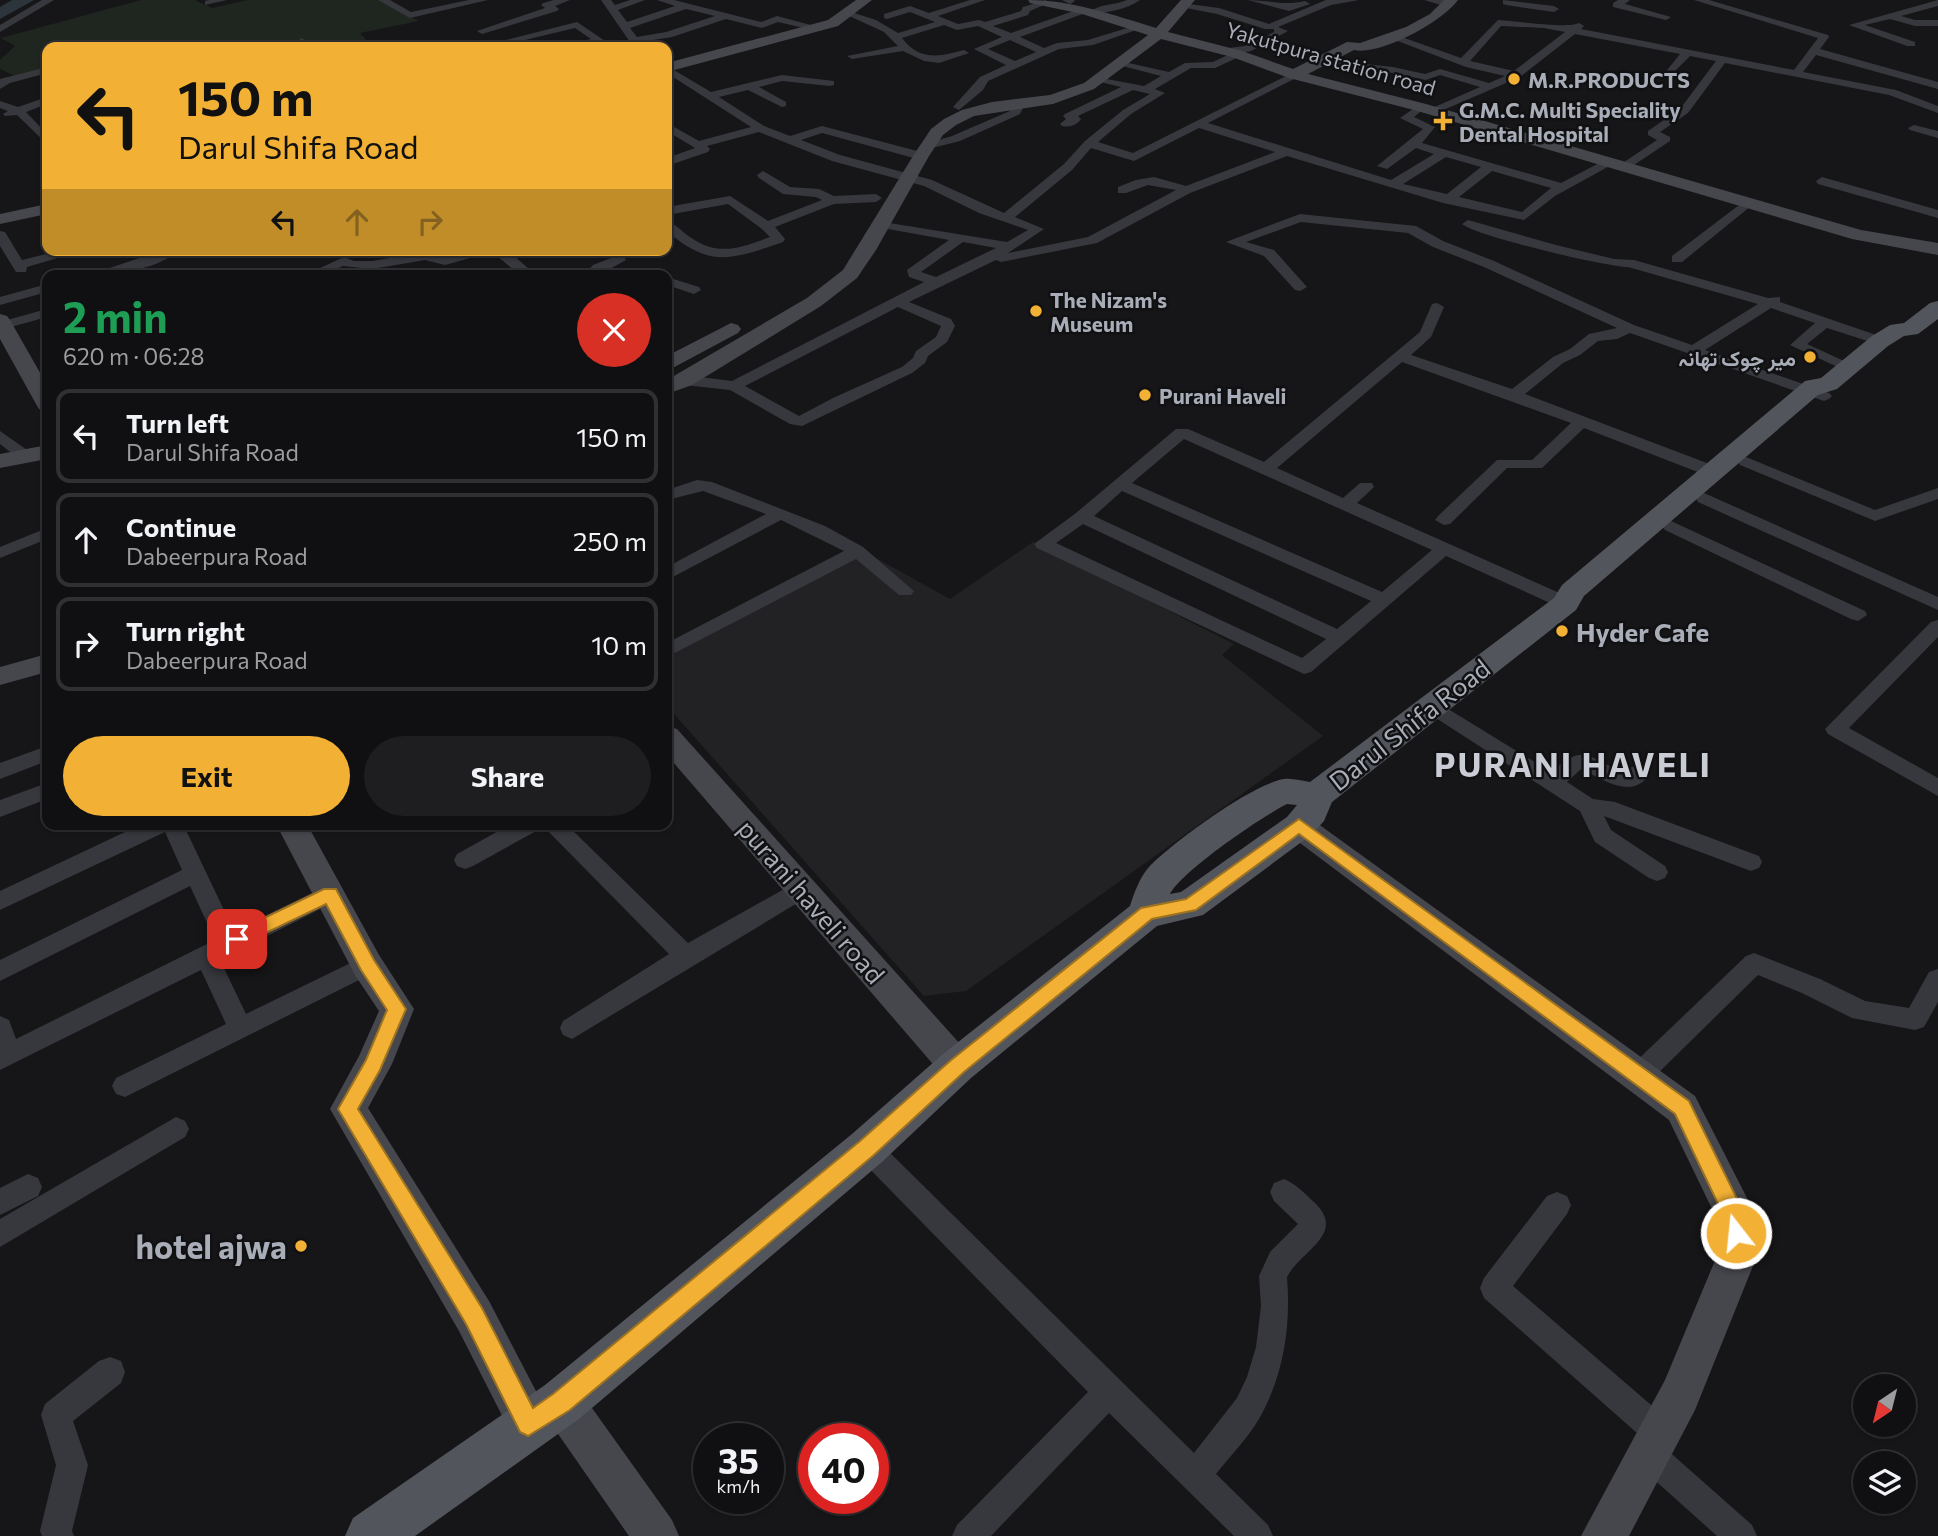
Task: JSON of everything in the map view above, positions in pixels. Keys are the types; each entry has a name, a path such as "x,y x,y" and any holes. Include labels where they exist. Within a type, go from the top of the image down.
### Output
{"main road":[{"name":"Darul Shifa Road","path":"371,1536 562,1402 867,1148 957,1066 1147,913 1190,905 1308,811 1432,706 1568,601 1573,591 1714,472 1938,296"},
{"path":"1892,332 1910,329 1938,308"},
{"path":"1568,601 1587,597 1603,586 1746,462 1819,389"}],"street":[{"path":"0,29 49,0"},
{"path":"208,3 222,0"},
{"path":"383,0 410,15 483,0"},
{"path":"482,31 554,9 546,5 565,0"},
{"path":"606,0 635,42"},
{"path":"613,9 640,0"},
{"path":"662,0 762,25 777,19"},
{"path":"705,0 817,28"},
{"path":"672,68 833,23 865,0"},
{"path":"928,17 980,0"},
{"path":"985,25 1025,13 1026,9 1039,1 1075,5 1135,0"},
{"path":"1289,8 1318,0"},
{"path":"1269,27 1329,2 1354,0"},
{"path":"1429,0 1450,2"},
{"path":"1625,0 1616,6 1666,17"},
{"path":"1699,0 1824,37 1797,73"},
{"path":"1261,1 1303,13"},
{"path":"944,61 974,74 1014,65 1057,46 1159,34 1186,2 1283,31 1247,49 1231,53 1215,65 1189,65 1069,116 1075,119 1066,124"},
{"path":"1089,143 1134,157 1352,45 1360,47 1427,22 1450,2"},
{"path":"1506,2 1551,5"},
{"path":"1868,64 1894,53 1910,42 1854,26 1886,14 1938,3"},
{"path":"1014,65 979,49 1010,36 1045,28 1075,5"},
{"path":"1075,5 1140,36"},
{"path":"1538,24 1551,5"},
{"path":"625,26 686,6"},
{"path":"887,16 910,9 957,27 979,23 1043,51"},
{"path":"848,12 880,25 898,36 904,48 930,62 944,61 964,53"},
{"path":"1886,14 1915,23 1938,23"},
{"path":"643,42 726,16"},
{"path":"672,43 745,21"},
{"path":"1383,166 1414,144 1429,127 1405,117 1516,75 1586,21"},
{"path":"898,36 944,22"},
{"path":"1463,62 1476,50 1479,41 1498,23 1538,24 1892,92 1938,110"},
{"path":"502,42 577,25 596,41"},
{"path":"1600,48 1627,31"},
{"name":"Yakutpura station road","path":"1159,34 1231,53 1294,75 1427,109 1859,235 1938,248"},
{"path":"1088,82 1124,41 1140,36"},
{"path":"959,107 1053,99 1088,82 1119,62 1140,36"},
{"path":"1392,37 1463,62 1516,75"},
{"path":"590,42 596,41"},
{"path":"1558,42 1578,47"},
{"path":"852,56 904,48"},
{"path":"1814,51 1868,64 1938,86"},
{"path":"1669,74 1688,52"},
{"path":"1198,124 1393,185 1447,200 1524,216 1561,187 1618,165 1666,139 1652,133 1684,111 1723,59"},
{"path":"1119,62 1168,75"},
{"path":"1319,62 1393,70 1426,77 1440,72 1489,86"},
{"path":"3,80 42,71"},
{"path":"672,72 760,128 836,158 928,183 983,210 1081,242"},
{"path":"918,151 929,122 959,107 979,88 974,74"},
{"path":"710,96 782,78 830,83"},
{"path":"3,80 14,91"},
{"path":"1822,94 1829,80"},
{"path":"1006,218 1068,167 1089,143 1113,126 1127,111 1160,93 1088,82"},
{"path":"749,86 782,104"},
{"path":"27,97 42,102"},
{"path":"0,117 42,102"},
{"path":"672,386 835,287 850,274 882,224 901,176 918,151 950,121 968,113 1011,102"},
{"path":"0,104 19,111 42,135"},
{"path":"699,144 760,128"},
{"path":"1914,128 1938,135"},
{"path":"672,129 704,149 672,160"},
{"path":"790,140 822,129 918,151"},
{"path":"1414,144 1561,187"},
{"path":"1068,167 1110,149"},
{"path":"985,261 1092,240 1186,190 1286,152"},
{"path":"1393,185 1442,154"},
{"path":"1447,200 1489,167"},
{"path":"763,175 787,191 819,194 832,200"},
{"path":"839,256 876,198 901,176"},
{"path":"1122,190 1142,180 1152,179 1186,190"},
{"path":"1822,181 1938,214"},
{"path":"766,226 832,200 876,198"},
{"path":"672,210 730,200 780,238 717,257 672,232"},
{"path":"1677,259 1747,203"},
{"path":"0,219 42,210"},
{"path":"1300,287 1273,250 1233,242 1300,218 1458,231 1552,248 1614,263 1629,263 1825,322 1892,332"},
{"path":"882,224 1010,247"},
{"path":"734,386 900,303 936,282 985,261 1038,229"},
{"path":"1458,231 1489,264 1629,328 1693,351 1819,389"},
{"path":"0,235 20,267 58,256"},
{"path":"1859,235 1938,268"},
{"path":"936,282 914,274 914,270 961,238"},
{"path":"114,270 163,256"},
{"path":"324,270 344,261 351,265 372,265 425,256 445,261 464,256"},
{"path":"505,256 522,270"},
{"path":"596,270 620,260 617,256"},
{"path":"810,280 835,287"},
{"path":"672,283 694,290"},
{"path":"0,301 42,289"},
{"path":"1693,351 1786,294"},
{"path":"684,380 734,386 796,421 802,421 838,401 907,370 920,360 921,354 942,339 948,326 946,322 900,303"},
{"path":"1265,470 1403,356 1426,334 1437,307"},
{"path":"42,314 2,323 42,392"},
{"path":"672,362 747,320"},
{"path":"1825,322 1797,345 1847,366"},
{"path":"1514,395 1558,360 1594,337 1612,336 1629,328"},
{"path":"1403,356 1514,395 1714,472"},
{"path":"1444,520 1503,463 1536,465 1582,421"},
{"path":"1445,548 1304,667 1043,544 1082,517 1182,432 1568,601"},
{"path":"0,436 36,454"},
{"path":"0,461 36,454"},
{"path":"1746,462 1875,516 1938,493"},
{"path":"1120,484 1382,599"},
{"path":"672,493 697,485 716,489 780,513 857,551 905,591"},
{"path":"1345,505 1366,488"},
{"path":"1704,498 1938,604"},
{"path":"672,571 780,513"},
{"path":"1082,517 1338,637"},
{"path":"1671,526 1858,615"},
{"path":"0,554 42,535"},
{"path":"672,648 857,551"},
{"path":"1938,626 1835,729 1938,788"},
{"path":"0,676 42,664"},
{"path":"1432,706 1588,806 1607,808 1751,862"},
{"name":"purani haveli road","path":"672,744 957,1066"},
{"path":"0,771 42,755"},
{"path":"1552,783 1577,761 1620,780 1630,779 1639,773"},
{"path":"0,809 42,793"},
{"path":"1588,806 1603,836 1657,872"},
{"path":"1308,811 1638,1076 1682,1108 1734,1213 1739,1251 1656,1445 1604,1536"},
{"path":"0,901 150,830"},
{"path":"175,830 229,944"},
{"path":"294,830 367,965 397,1009 374,1064 348,1109 474,1316 528,1424 562,1402 656,1536"},
{"path":"465,860 519,830"},
{"path":"558,830 686,956"},
{"path":"0,971 196,873"},
{"path":"572,1028 686,956 801,890"},
{"path":"0,1027 5,1057 330,894"},
{"path":"207,957 240,1028"},
{"path":"1638,1076 1755,963 1811,986 1861,1011 1915,1020 1938,979"},
{"path":"125,1086 367,965"},
{"path":"0,1234 176,1129"},
{"path":"867,1148 1109,1392 1257,1536"},
{"path":"0,1202 28,1187"},
{"path":"1195,1476 1248,1409 1261,1380 1271,1346 1275,1306 1273,1276 1280,1262 1312,1229 1311,1218 1284,1192"},
{"path":"1557,1205 1493,1288 1656,1445 1741,1536"},
{"path":"58,1536 56,1531 72,1465 56,1415 110,1372"},
{"path":"968,1536 1109,1392"}],"shaded area":[{"path":"141,0 195,0 212,8 248,0 378,0 419,21 360,33 367,41 363,42 42,42 42,68 15,76 0,69 0,60 15,46 1,38"},
{"path":"1033,542 1234,644 1222,655 1323,736 966,991 924,996 672,712 672,652 856,547 950,599"}],"waterway":[{"path":"0,14 25,0"}],"place":[{"name":"M.R.PRODUCTS","path":"1514,79"},
{"name":"G.M.C. Multi Speciality Dental Hospital","path":"1443,121"},
{"name":"The Nizam's Museum","path":"1036,311"},
{"name":"میر چوک تھانہ","path":"1810,357"},
{"name":"Purani Haveli","path":"1145,395"},
{"name":"Hyder Cafe","path":"1562,631"},
{"name":"hotel ajwa","path":"301,1246"}],"district":[{"name":"PURANI HAVELI","path":"1573,763"}],"route":[{"path":"237,939 330,894 367,965 397,1009 374,1064 348,1109 474,1316 528,1424 562,1402 867,1148 957,1066 1147,913 1190,905 1299,826 1682,1108 1734,1213 1736,1233"}]}
